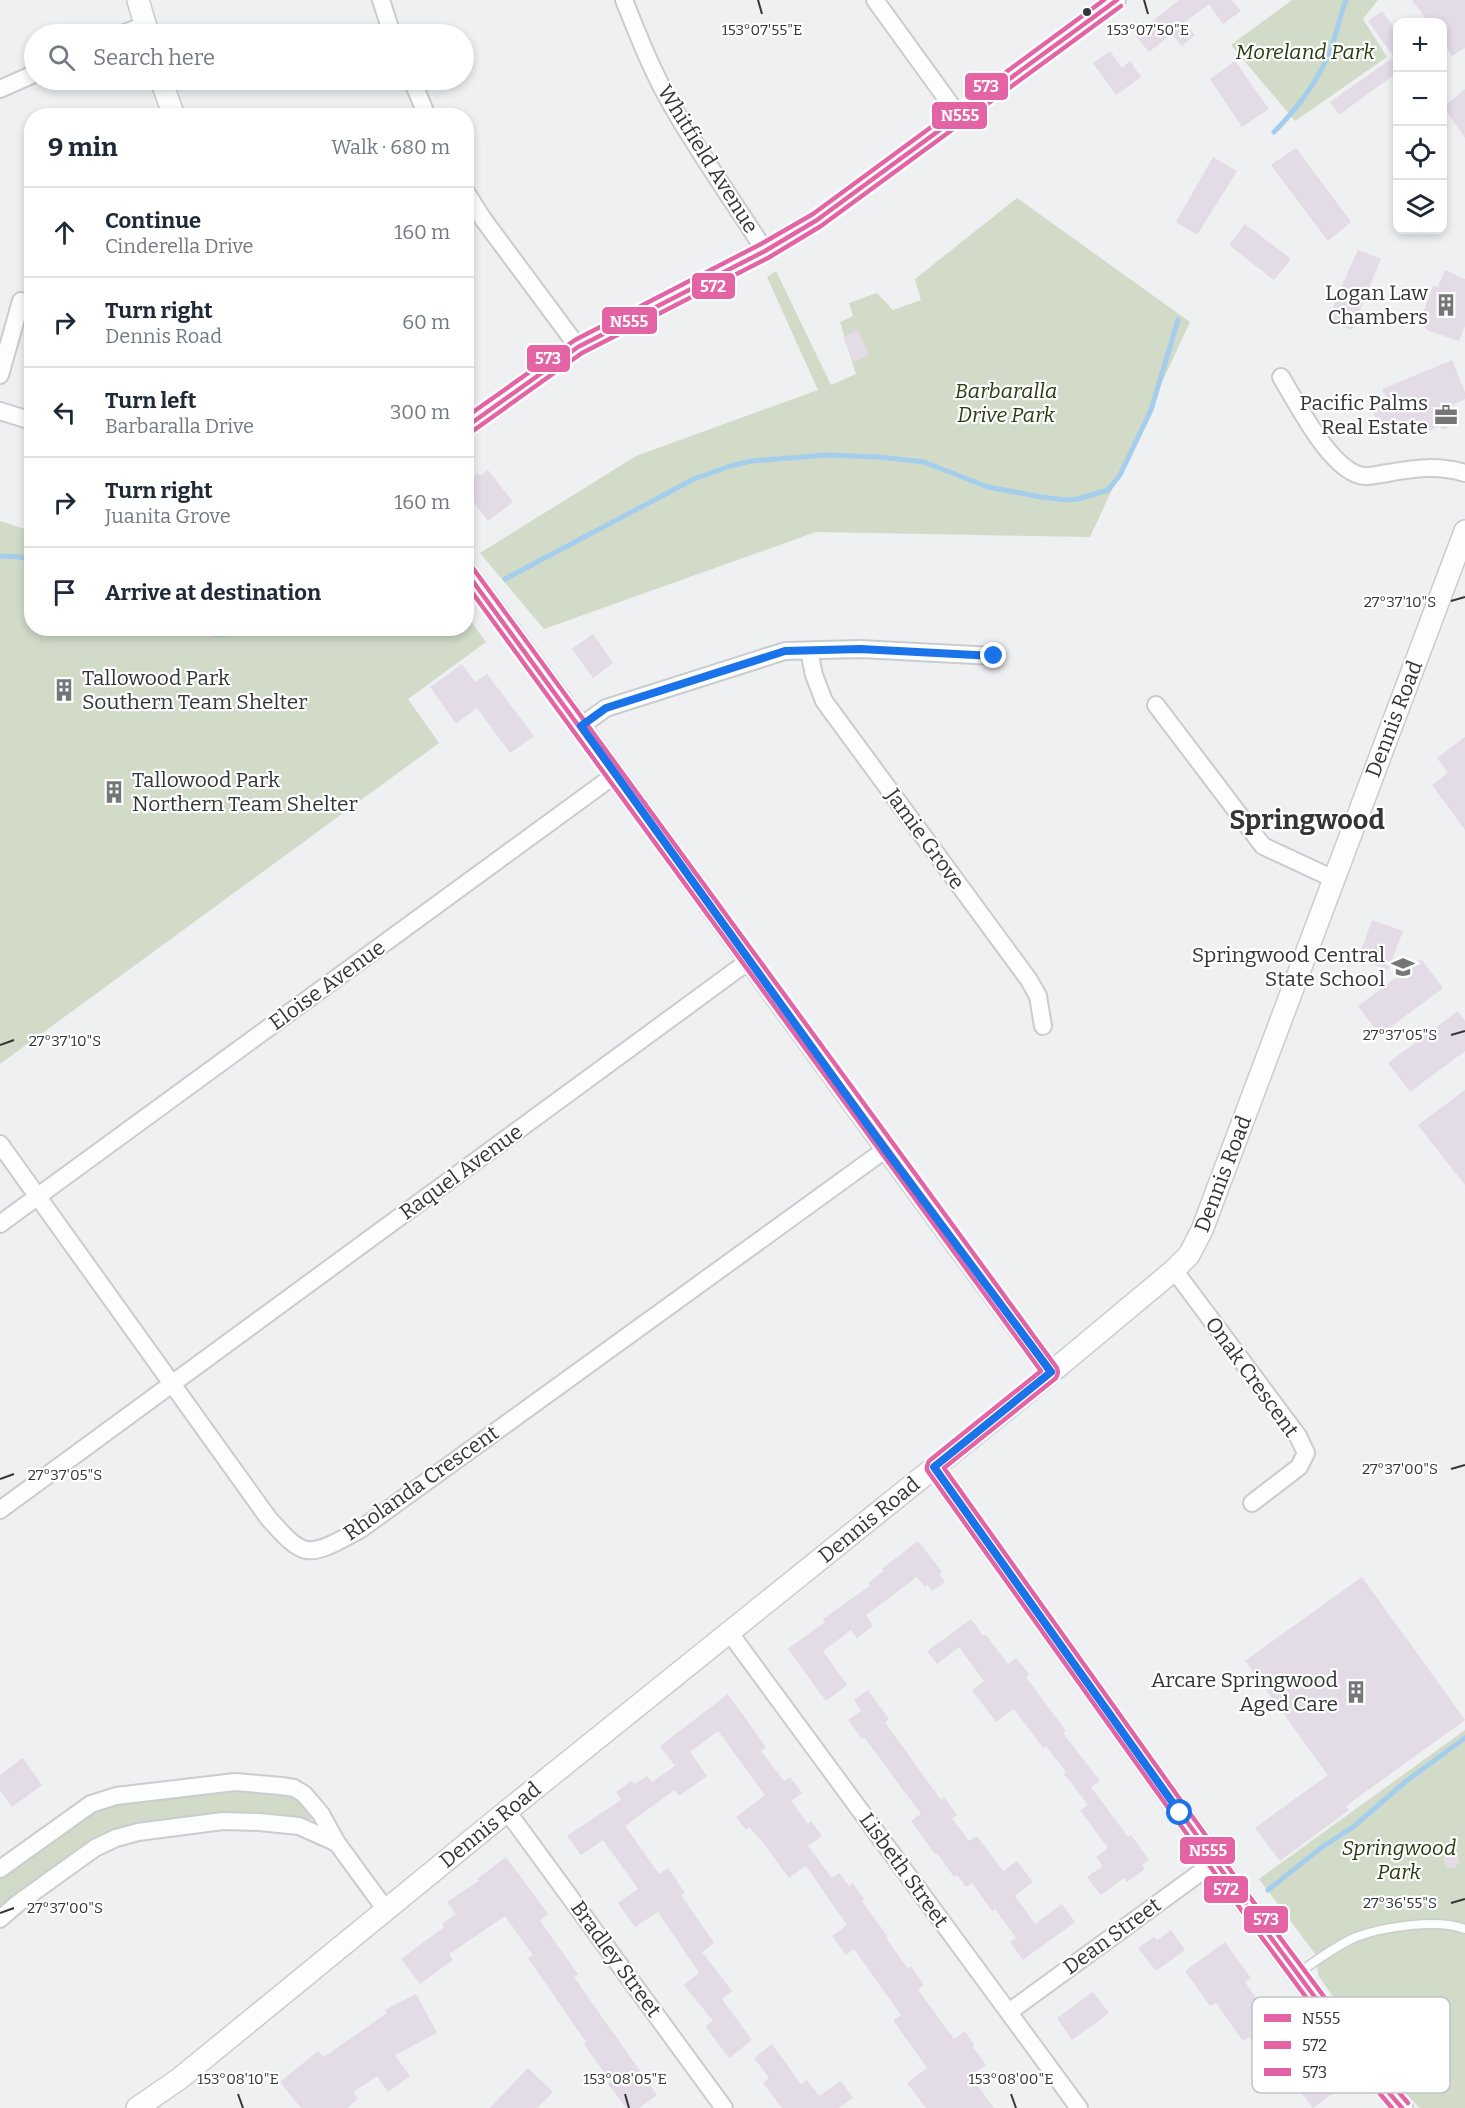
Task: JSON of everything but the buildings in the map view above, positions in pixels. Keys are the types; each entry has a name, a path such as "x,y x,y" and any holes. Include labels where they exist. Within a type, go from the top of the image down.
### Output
{"street":[{"path":"138,0 144,24"},
{"path":"381,0 389,24"},
{"name":"Whitfield Avenue","path":"624,0 643,48 669,102 699,152 765,251"},
{"path":"875,0 959,116"},
{"path":"474,421 578,347 765,251 817,220 1117,0"},
{"path":"0,89 24,78"},
{"path":"165,90 171,108"},
{"path":"416,90 424,108"},
{"path":"474,205 578,347"},
{"path":"0,375 21,301"},
{"path":"1281,377 1332,458 1345,470 1364,476 1426,467 1465,473"},
{"path":"0,411 24,418"},
{"name":"Dennis Road","path":"137,2108 179,2079 934,1467 1174,1270 1189,1255 1202,1230 1465,531"},
{"path":"474,582 616,774 885,1149 1051,1372"},
{"path":"581,726 606,708 785,651 860,649 994,656"},
{"name":"Jamie Grove","path":"808,651 824,701 1029,980 1038,996 1043,1026"},
{"path":"1156,705 1263,846 1334,879"},
{"name":"Eloise Avenue","path":"0,1224 616,774"},
{"name":"Raquel Avenue","path":"0,1510 750,960"},
{"name":"Rholanda Crescent","path":"0,1144 269,1519 290,1541 307,1550 332,1545 361,1529 885,1149"},
{"name":"Onak Crescent","path":"1174,1270 1298,1436 1306,1453 1299,1467 1252,1503"},
{"path":"934,1467 1173,1804 1314,1997"},
{"name":"Lisbeth Street","path":"729,1632 1079,2108"},
{"path":"0,1869 91,1804 126,1794 235,1782 281,1786 304,1794 321,1814 338,1843 386,1910"},
{"name":"Bradley Street","path":"507,1811 724,2108"},
{"path":"0,1919 17,1904 95,1848 116,1838 138,1832 223,1821 258,1822 299,1826 338,1843"},
{"name":"Dean Street","path":"1009,2012 1216,1861"},
{"path":"1389,2093 1402,2108"}],"lane":[{"path":"1297,1974 1330,1951 1356,1937 1394,1928 1429,1924 1458,1926 1465,1929"}],"green space":[{"name":"Moreland Park","path":"1292,0 1378,0 1363,19 1387,57 1295,121 1231,45"},
{"name":"Barbaralla Drive Park","path":"1017,198 1190,322 1090,537 816,532 544,629 480,553 636,456 818,390 767,277 776,271 831,385 856,374 840,322 853,316 849,303 877,293 893,310 921,300 915,279"},
{"path":"0,521 24,529 24,636 474,636 474,626 486,642 408,699 439,743 0,1064"},
{"name":"Springwood Park","path":"1465,1730 1465,2108 1420,2108 1405,2093 1450,2093 1450,1997 1333,1997 1318,1975 1316,1955 1259,1879"},
{"path":"230,1789 288,1794 301,1801 314,1817 310,1820 278,1818 125,1828 0,1911 0,1877 79,1819 119,1803"}],"waterway":[{"path":"1274,132 1298,105 1318,76 1331,48 1346,0"},
{"path":"505,579 694,479 752,461 826,455 879,457 924,462 988,487 1041,497 1078,499 1108,490 1120,475 1151,410 1178,320"},
{"path":"0,556 24,558"},
{"path":"1268,1890 1322,1847 1353,1827 1405,1782 1465,1738"}],"transit line":[{"name":"573","path":"474,411 575,340 761,244 813,214 1104,0"},
{"name":"N555","path":"474,421 578,347 765,251 817,220 1117,0"},
{"name":"572","path":"474,430 582,353 768,258 821,226 1121,6"},
{"name":"573","path":"474,570 1057,1368 1056,1378 944,1468 1246,1892 1324,1997"},
{"name":"N555","path":"474,583 1051,1372 934,1467 1240,1896 1315,1997"},
{"name":"572","path":"474,595 1041,1371 929,1461 927,1470 1306,1997"},
{"name":"572","path":"1379,2093 1392,2108"},
{"name":"N555","path":"1389,2093 1402,2108"},
{"name":"573","path":"1399,2093 1408,2103"}],"place":[{"name":"Logan Law Chambers","path":"1446,305"},
{"name":"Pacific Palms Real Estate","path":"1446,415"},
{"name":"Tallowood Park Southern Team Shelter","path":"64,690"},
{"name":"Tallowood Park Northern Team Shelter","path":"114,792"},
{"name":"Springwood Central State School","path":"1403,967"},
{"name":"Arcare Springwood Aged Care","path":"1356,1692"}],"district":[{"name":"Springwood","path":"1307,820"}],"route":[{"path":"994,656 860,649 785,651 606,708 581,726 885,1149 1051,1372 934,1467 1180,1813"}]}
